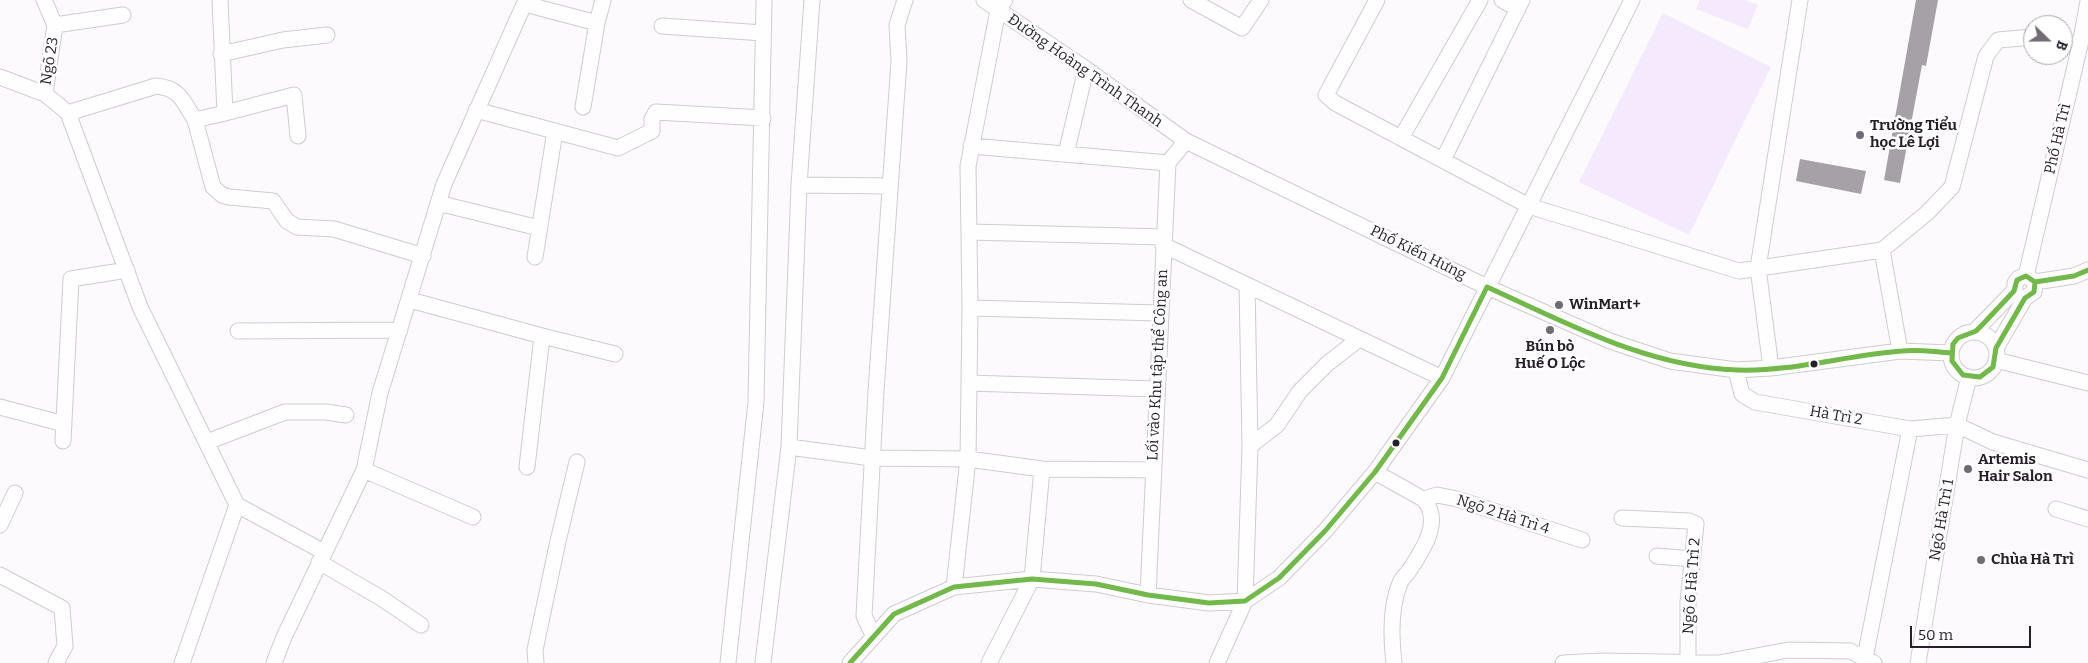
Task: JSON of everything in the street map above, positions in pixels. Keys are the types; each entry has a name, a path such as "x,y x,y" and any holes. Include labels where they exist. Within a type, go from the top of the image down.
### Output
{"street":[{"name":"Ngõ 23","path":"44,0 55,25 45,94"},
{"path":"220,0 225,113"},
{"path":"583,107 602,0"},
{"path":"728,663 756,402 764,0"},
{"path":"763,663 789,447 800,185 812,0"},
{"path":"874,635 864,616 872,458 899,61 897,24 905,0"},
{"name":"Đường Hoàng Trình Thanh","path":"984,0 1001,5 1186,141"},
{"path":"1191,0 1242,28 1262,0"},
{"path":"1377,0 1326,95 1335,103 1528,206 1739,271 1882,250 1927,213 1952,187 1986,56 1998,40 2023,38"},
{"path":"1401,138 1480,0"},
{"path":"1443,160 1520,4 1502,0"},
{"path":"850,663 894,614 954,587 1032,579 1096,584 1148,595 1209,603 1245,601 1279,578 1325,531 1376,472 1442,378 1632,0"},
{"path":"1771,368 1758,268 1792,74 1800,0"},
{"path":"274,663 364,470 380,393 444,184 526,2 597,23"},
{"path":"954,587 968,459 970,232 968,166 1001,5"},
{"name":"Phố Hà Trì","path":"2020,294 2034,292 2030,279 2087,10"},
{"path":"55,25 123,15"},
{"path":"662,26 763,33"},
{"path":"221,54 283,40 327,35"},
{"path":"2073,44 2080,45"},
{"path":"1066,154 1086,69"},
{"path":"0,77 45,94 68,113 140,307 237,505 322,557 421,625"},
{"path":"68,113 156,86 168,87 177,92 195,120 214,187 222,195 268,199 275,204 287,221 297,227 334,229 423,256"},
{"path":"195,120 294,95 298,136"},
{"path":"476,110 618,148 652,132 652,119 656,112 763,118"},
{"path":"535,257 555,131"},
{"path":"972,146 1168,163 1186,141"},
{"name":"Phố Kiến Hưng","path":"1186,141 1487,287 1610,341 1670,361 1736,370 1771,368 1900,351 1951,352"},
{"name":"Lối vào Khu tập thể Công an","path":"1148,595 1152,470 1168,163"},
{"path":"800,185 890,186"},
{"path":"438,203 539,228"},
{"path":"970,232 1163,241 1247,285 1442,378"},
{"path":"1882,250 1900,351"},
{"path":"63,441 71,279 126,270"},
{"path":"2030,279 2074,276 2088,270"},
{"path":"1217,663 1245,601 1250,446 1247,285"},
{"path":"2020,294 1989,372 1976,378 1963,375 1953,366 1951,352 1957,339 1963,334 1975,331 2020,294"},
{"path":"410,300 615,354"},
{"path":"970,308 1160,313"},
{"path":"238,331 400,330"},
{"path":"1975,331 1990,338 1996,354"},
{"path":"527,467 542,336"},
{"path":"1250,446 1277,425 1300,391 1327,364 1359,339"},
{"path":"1996,354 2088,383"},
{"name":"Hà Trì 2","path":"1736,370 1742,394 1755,402 1910,429 1958,425"},
{"name":"Ngõ Hà Trì 1","path":"1918,663 1958,425 1969,377"},
{"path":"969,383 1156,390"},
{"path":"0,407 64,424"},
{"path":"206,442 286,412 326,412 346,415"},
{"path":"1958,425 1993,442 2088,470"},
{"path":"1563,663 1719,663 1850,651 1868,662 1910,429"},
{"path":"789,447 872,458 968,459 1042,469 1152,470"},
{"path":"536,663 535,650 538,632 577,462"},
{"path":"989,663 1032,579 1042,469"},
{"path":"364,470 472,517"},
{"path":"1376,472 1407,492 1424,498 1433,522 1422,549 1400,582 1393,612 1391,640 1394,663"},
{"path":"0,525 15,493"},
{"name":"Ngõ 2 Hà Trì 4","path":"1424,498 1437,495 1457,499 1582,540"},
{"path":"182,663 237,505"},
{"path":"2056,509 2088,519"},
{"name":"Ngõ 6 Hà Trì 2","path":"1622,518 1693,522 1696,527 1688,602 1688,663"},
{"path":"1657,556 1692,559"},
{"path":"0,575 62,608 65,646 57,663"}],"shaded area":[{"path":"1700,0 1745,0 1758,5 1748,29 1696,9"},
{"path":"1663,13 1771,67 1689,235 1579,182"}],"building":[{"path":"1916,0 1938,0 1926,66 1922,65 1900,183 1884,180"},
{"path":"1800,159 1866,171 1861,194 1796,181"}],"transit line":[{"path":"2035,282 2074,276 2088,270"},
{"path":"2026,276 2035,282 2034,292 2025,298 1996,348 1993,367 1980,377 1963,375 1952,361 1953,344 1958,338 1976,331 2014,291 2017,280 2026,276"},
{"path":"1487,287 1608,341 1671,361 1704,367 1758,370 1908,350 1951,353"},
{"path":"850,663 894,614 954,587 1032,579 1096,584 1148,595 1209,603 1245,601 1279,578 1325,531 1375,472 1442,378 1487,287"}],"place":[{"name":"Trường Tiểu học Lê Lợi","path":"1860,135"},
{"name":"WinMart+","path":"1559,305"},
{"name":"Bún bò Huế O Lộc","path":"1550,330"},
{"name":"Artemis Hair Salon","path":"1968,469"},
{"name":"Chùa Hà Trì","path":"1981,560"}]}
